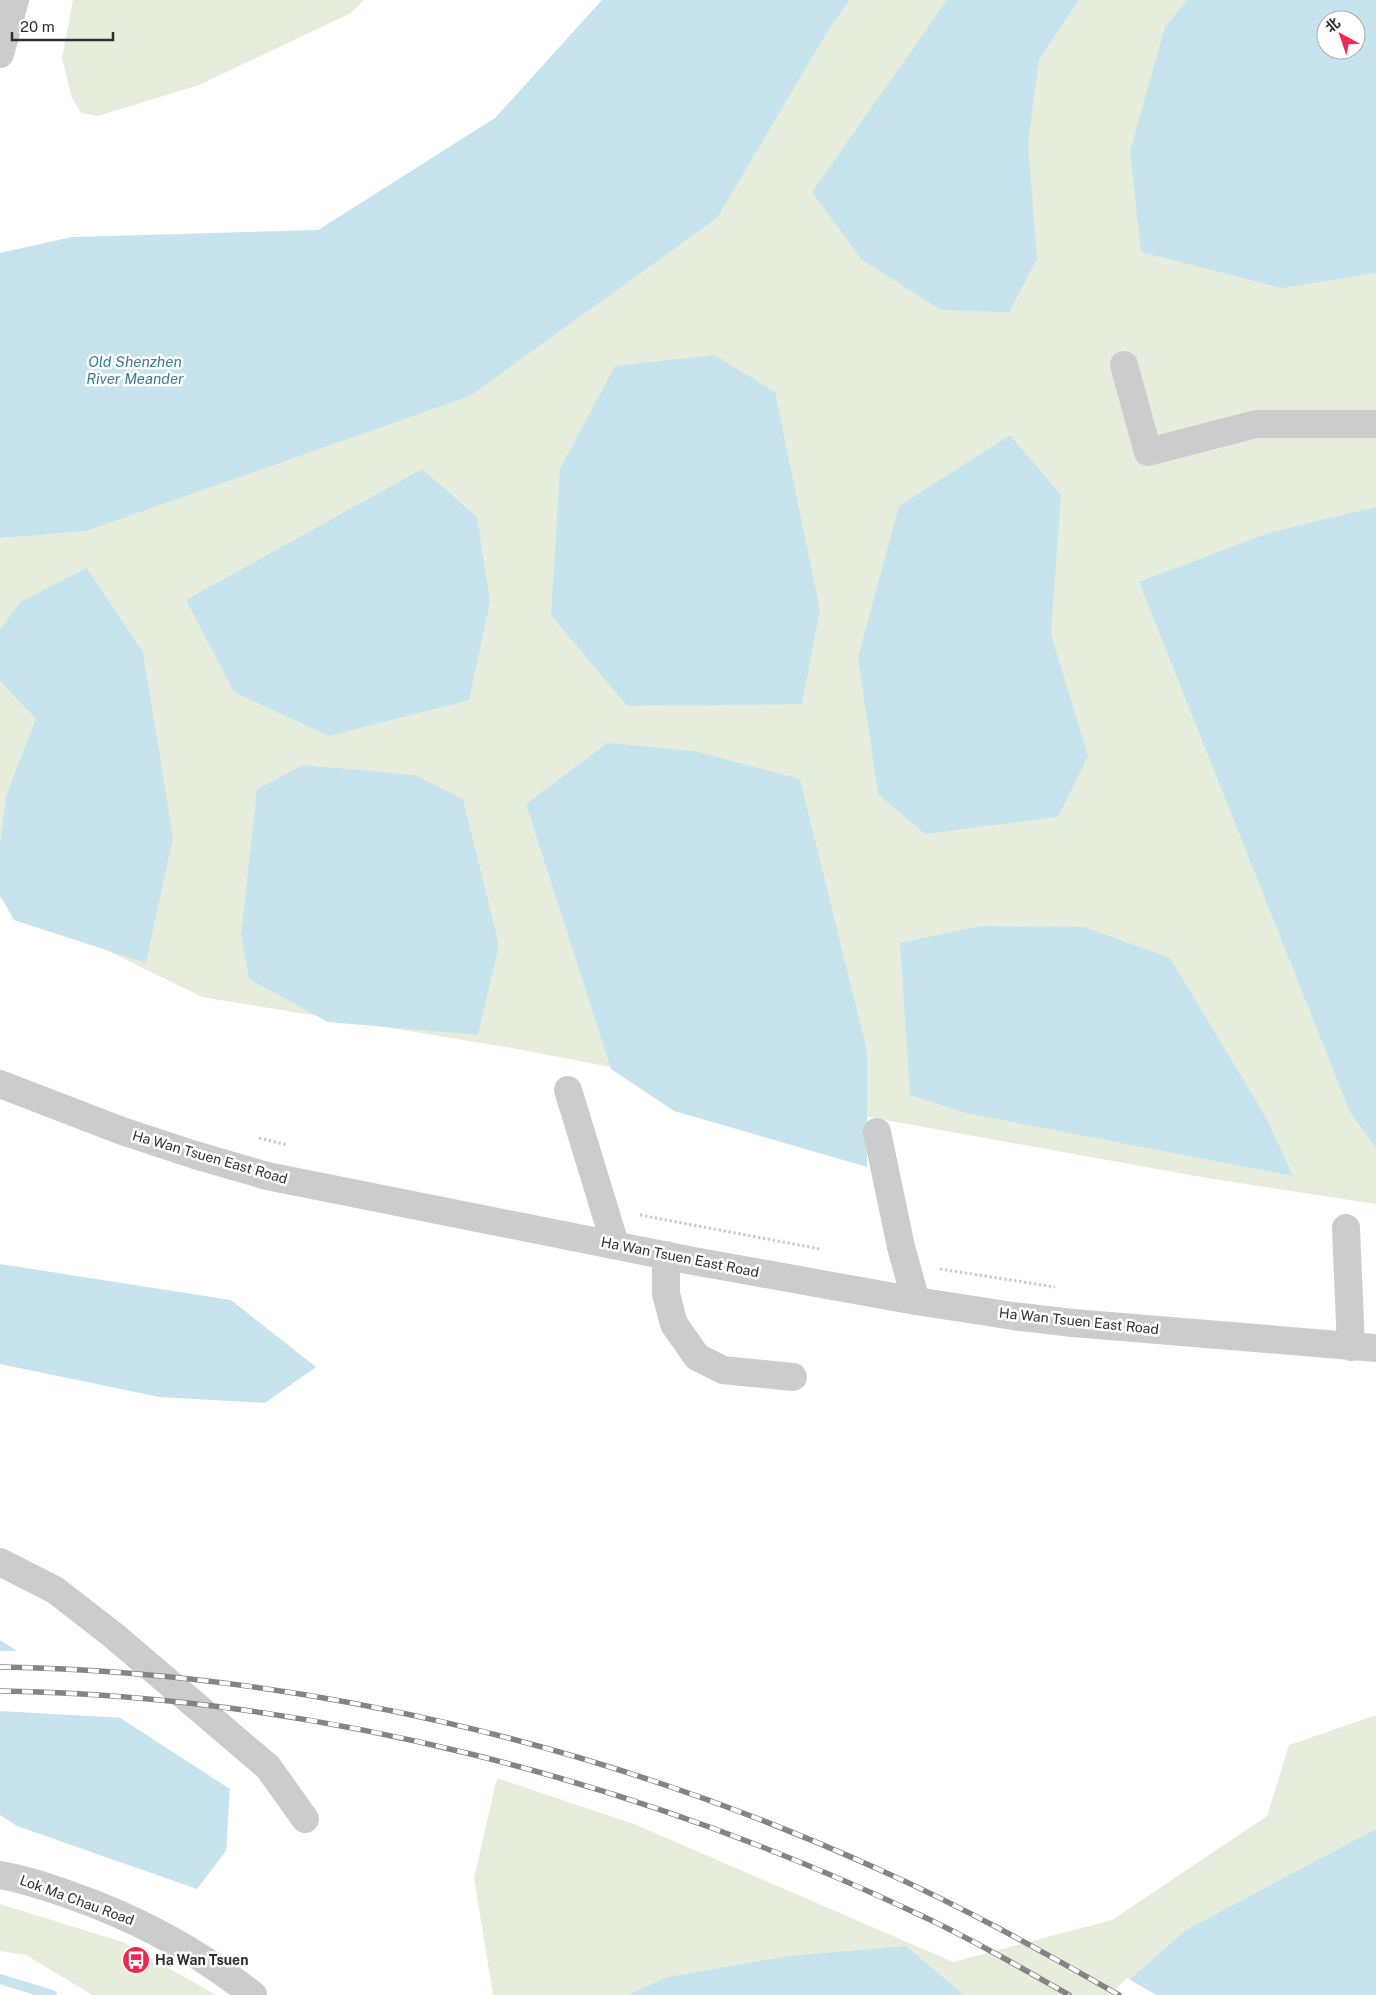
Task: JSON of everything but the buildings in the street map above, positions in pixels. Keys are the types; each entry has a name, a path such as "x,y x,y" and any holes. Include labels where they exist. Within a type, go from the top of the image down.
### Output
{"street":[{"path":"0,54 15,0"},
{"path":"1124,365 1148,452 1256,424 1376,424"},
{"name":"Ha Wan Tsuen East Road","path":"0,1084 122,1131 194,1155 267,1176 666,1255 916,1302 1073,1323 1364,1347"},
{"path":"568,1090 615,1244"},
{"path":"877,1132 901,1247 916,1302"},
{"path":"1346,1228 1364,1347"},
{"path":"666,1255 666,1294 674,1324 697,1357 723,1370 793,1377"},
{"path":"0,1562 55,1590 113,1634 268,1767 305,1819"},
{"name":"Lok Ma Chau Road","path":"0,1875 50,1888 98,1905 140,1923 203,1959 253,1995"}],"path":[{"path":"634,1214 827,1250"}],"green space":[{"path":"73,0 364,0 351,13 199,85 98,116 81,113 72,98 62,58"},
{"path":"850,0 1376,0 1376,1204 1207,1178 896,1122 512,1048 202,997 0,898 0,534 829,29"},
{"path":"1376,1715 1376,1995 493,1995 474,1878 497,1778 634,1824 953,1962 1112,1920 1267,1816 1289,1745"},
{"path":"0,1904 123,1942 216,1995 92,1995 26,1955 0,1951"}],"water":[{"name":"Old Shenzhen River Meander","path":"602,0 850,0 829,29 717,218 470,396 86,531 0,538 0,253 72,237 318,230 495,118"},
{"path":"947,0 1079,0 1039,60 1028,143 1037,259 1009,312 941,310 862,260 812,192"},
{"path":"1187,0 1376,0 1376,273 1282,288 1141,252 1130,151 1165,27"},
{"path":"714,355 775,392 820,610 802,704 627,706 551,615 560,469 615,366"},
{"path":"1010,435 1061,495 1051,634 1088,756 1058,817 925,834 878,794 858,657 899,506"},
{"path":"422,469 477,517 490,602 469,700 329,736 234,692 186,600"},
{"path":"1376,507 1376,1148 1350,1112 1139,582 1268,533"},
{"path":"87,568 143,652 173,838 146,963 14,920 0,895 0,845 6,796 36,719 0,681 0,630 20,602"},
{"path":"607,743 694,751 800,779 867,1051 867,1167 674,1111 611,1069 526,804"},
{"path":"303,765 415,775 463,799 499,945 478,1035 328,1022 249,979 241,935 257,789"},
{"path":"981,926 1084,927 1170,958 1266,1117 1293,1176 966,1113 910,1095 900,943"},
{"path":"0,1264 231,1300 316,1367 265,1403 159,1397 0,1364"},
{"path":"0,1640 230,1789 226,1851 197,1889 17,1826 0,1815"},
{"path":"1376,1829 1376,1995 1112,1995 1186,1930"},
{"path":"906,1946 964,1995 627,1995 668,1977 789,1956"}],"pier":[{"path":"0,1651 21,1651 125,1718 0,1711"},
{"path":"1127,1978 1156,1995 1110,1995"}],"waterway":[{"path":"0,1979 52,1995"}],"railway":[{"path":"0,1667 113,1672 226,1683 338,1700 449,1723 559,1752 668,1786 774,1825 878,1869 970,1913 1119,1995"},
{"path":"0,1691 119,1697 237,1709 355,1728 472,1754 587,1786 700,1824 811,1867 939,1924 1069,1995"}],"place":[{"name":"Ha Wan Tsuen","path":"136,1960"}]}
